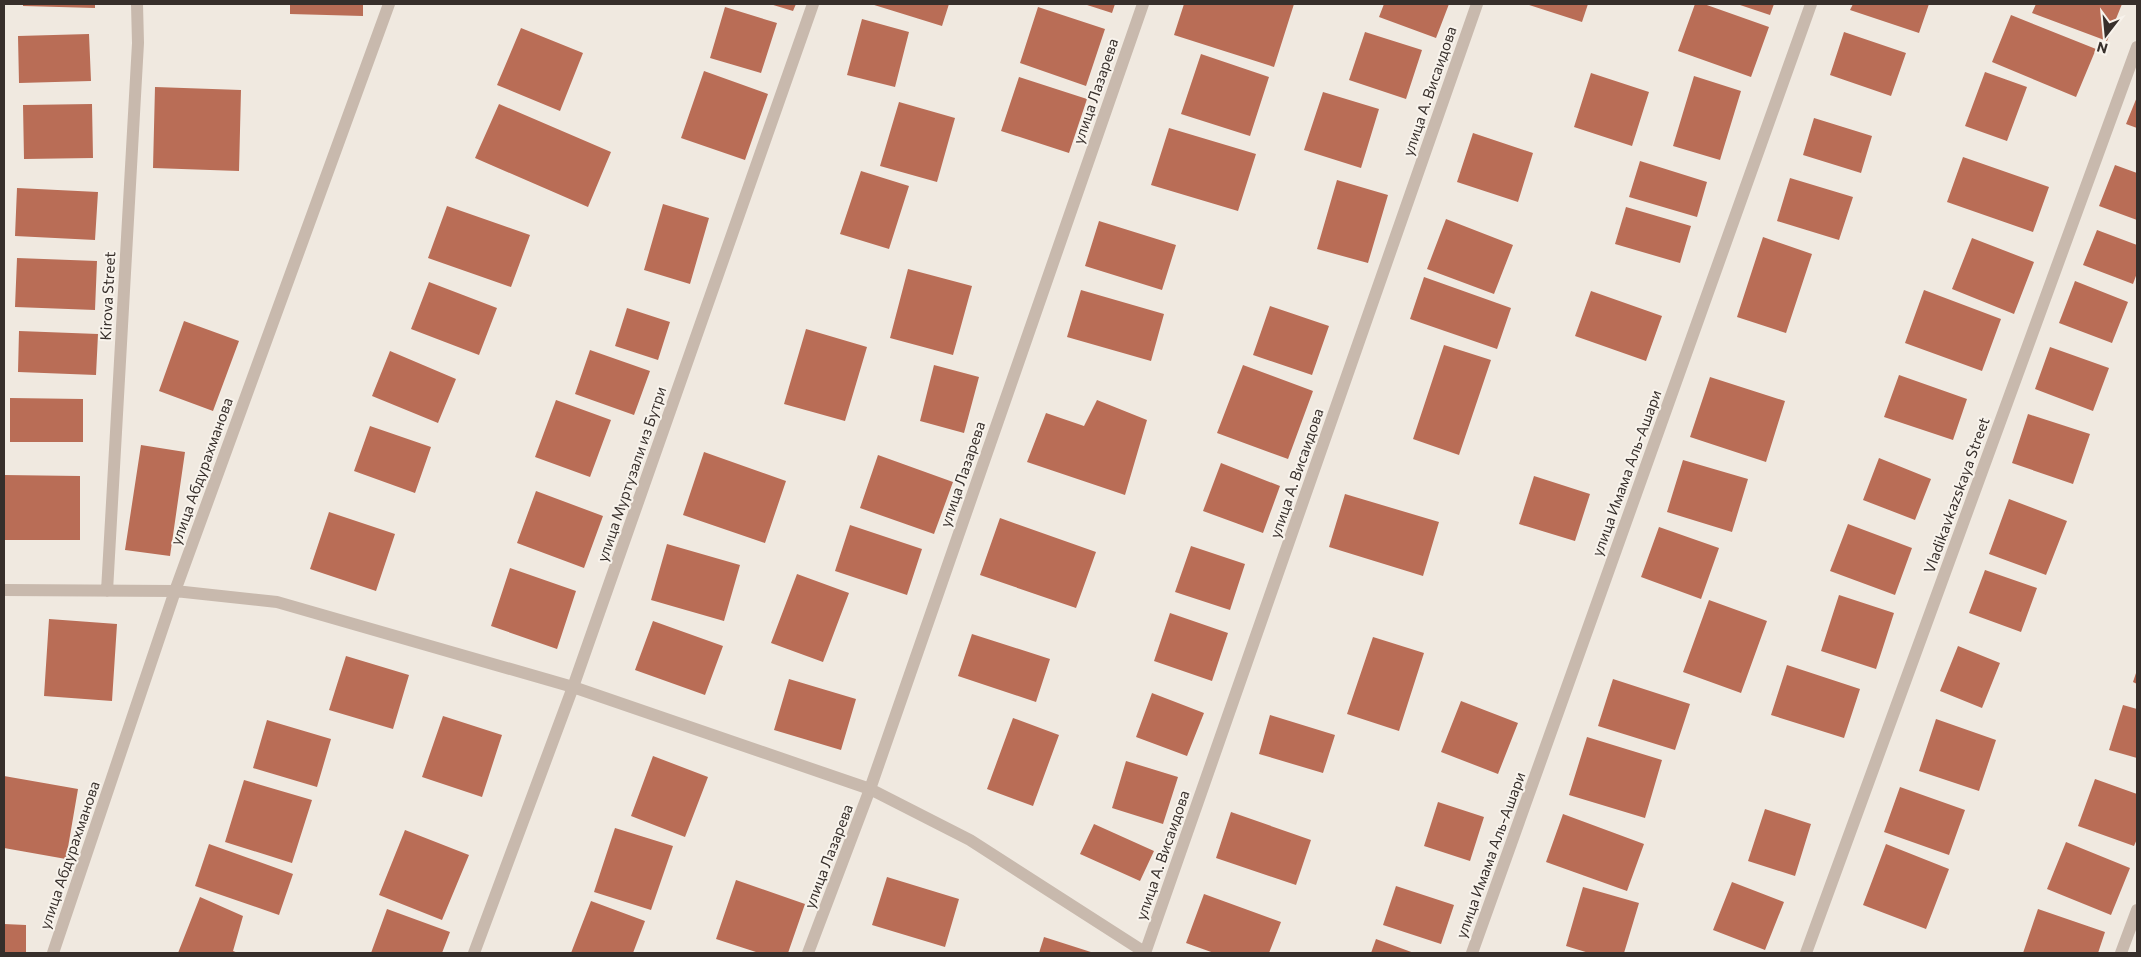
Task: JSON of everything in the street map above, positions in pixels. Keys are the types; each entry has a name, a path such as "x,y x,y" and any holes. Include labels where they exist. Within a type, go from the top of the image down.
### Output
{"street":[{"name":"Kirova Street","path":"107,591 137,53 137,4"},
{"name":"улица Абдурахманова","path":"53,953 175,591 388,4"},
{"name":"улица Муртузали из Бутри","path":"474,953 573,687 813,4"},
{"name":"улица Лазарева","path":"808,953 870,790 1143,4"},
{"name":"улица А. Висаидова","path":"1145,953 1477,4"},
{"name":"улица Имама Аль-Ашари","path":"1472,953 1810,4"},
{"name":"Vladikavkazskaya Street","path":"1806,953 2137,47"},
{"path":"4,590 175,591 277,602 573,687 870,790 970,840 1145,953"},
{"path":"2122,953 2137,910"}],"building":[{"path":"23,4 95,4 95,8 23,6"},
{"path":"290,4 363,4 363,16 290,14"},
{"path":"770,4 796,4 793,11"},
{"path":"871,4 949,4 942,26"},
{"path":"1084,4 1115,4 1112,13"},
{"path":"1184,4 1294,4 1274,67 1174,35"},
{"path":"1384,4 1449,4 1436,38 1379,17"},
{"path":"1526,4 1588,4 1582,22"},
{"path":"1695,4 1704,4 1769,27 1751,77 1678,51"},
{"path":"1737,4 1774,4 1770,15"},
{"path":"1853,4 1929,4 1919,33 1850,10"},
{"path":"2036,4 2122,4 2107,41 2032,13"},
{"path":"725,7 777,23 761,73 710,58"},
{"path":"1038,7 1105,29 1086,86 1020,63"},
{"path":"2011,15 2096,49 2076,97 1992,62"},
{"path":"862,19 909,32 895,87 847,75"},
{"path":"521,28 583,53 560,111 497,85"},
{"path":"1365,32 1422,50 1406,99 1349,80"},
{"path":"1844,32 1906,53 1891,96 1830,75"},
{"path":"89,34 91,81 19,83 18,36"},
{"path":"1201,54 1269,77 1250,136 1181,114"},
{"path":"704,71 768,94 745,160 681,138"},
{"path":"1985,72 2027,87 2007,141 1965,126"},
{"path":"1591,73 1649,92 1632,146 1574,127"},
{"path":"1694,76 1741,91 1720,160 1673,146"},
{"path":"1019,77 1087,99 1069,153 1001,131"},
{"path":"155,87 241,90 239,171 153,168"},
{"path":"1323,92 1379,109 1361,168 1304,150"},
{"path":"2137,97 2137,128 2126,124"},
{"path":"899,102 955,118 937,182 880,166"},
{"path":"92,104 93,158 24,159 23,105"},
{"path":"499,104 611,152 588,207 475,158"},
{"path":"1814,118 1872,136 1861,173 1803,155"},
{"path":"1169,128 1256,154 1238,211 1151,185"},
{"path":"1473,133 1533,153 1518,202 1457,182"},
{"path":"1963,157 2049,187 2033,232 1947,202"},
{"path":"1640,161 1707,182 1697,217 1629,197"},
{"path":"2115,165 2137,173 2137,220 2099,206"},
{"path":"861,171 909,186 889,249 840,234"},
{"path":"1790,178 1853,197 1839,240 1777,221"},
{"path":"1337,180 1388,195 1368,263 1317,249"},
{"path":"17,188 98,192 95,240 15,236"},
{"path":"663,204 709,218 690,284 644,270"},
{"path":"447,206 530,235 511,287 428,258"},
{"path":"1626,207 1691,226 1680,263 1615,244"},
{"path":"1446,219 1513,245 1494,294 1427,269"},
{"path":"1099,221 1176,245 1162,290 1085,266"},
{"path":"2097,230 2137,245 2137,273 2133,284 2083,265"},
{"path":"1763,237 1812,254 1786,333 1737,317"},
{"path":"1972,238 2034,262 2014,314 1952,289"},
{"path":"17,258 97,261 95,310 15,307"},
{"path":"908,269 972,286 953,355 890,338"},
{"path":"1424,277 1511,308 1497,349 1410,319"},
{"path":"2075,281 2128,302 2112,343 2059,323"},
{"path":"429,282 497,308 479,355 411,329"},
{"path":"1081,290 1164,314 1151,361 1067,337"},
{"path":"1924,290 2001,319 1982,371 1905,343"},
{"path":"1591,291 1662,316 1646,361 1575,336"},
{"path":"1270,306 1329,326 1312,375 1253,355"},
{"path":"627,308 670,322 658,360 615,346"},
{"path":"184,321 239,341 213,411 159,391"},
{"path":"806,329 867,347 845,421 784,404"},
{"path":"19,331 98,334 96,375 18,372"},
{"path":"1444,345 1491,360 1459,455 1413,439"},
{"path":"2050,347 2109,368 2093,411 2035,389"},
{"path":"590,350 650,371 634,415 575,394"},
{"path":"390,351 456,379 438,423 372,396"},
{"path":"934,365 979,377 964,433 920,421"},
{"path":"1243,365 1313,391 1288,459 1217,433"},
{"path":"1899,375 1967,399 1953,440 1884,417"},
{"path":"1710,377 1785,401 1766,462 1690,437"},
{"path":"10,398 83,399 83,442 10,442"},
{"path":"556,400 611,420 590,477 535,457"},
{"path":"1097,400 1147,420 1125,495 1027,462 1046,413 1084,426"},
{"path":"2028,414 2090,434 2073,484 2012,463"},
{"path":"370,426 431,447 415,493 354,471"},
{"path":"141,445 185,452 170,556 125,550"},
{"path":"704,452 786,481 765,543 683,515"},
{"path":"878,455 953,482 934,534 860,508"},
{"path":"1879,458 1931,479 1915,520 1863,500"},
{"path":"1683,460 1748,479 1732,532 1667,512"},
{"path":"1221,463 1280,486 1263,533 1203,511"},
{"path":"4,475 80,476 80,540 4,540"},
{"path":"1534,476 1590,494 1575,541 1519,524"},
{"path":"536,491 603,516 584,568 517,543"},
{"path":"1345,494 1439,522 1423,576 1329,547"},
{"path":"2009,499 2067,521 2046,575 1989,554"},
{"path":"329,512 395,534 376,591 310,569"},
{"path":"1000,518 1096,552 1076,608 980,575"},
{"path":"1848,524 1912,548 1895,595 1830,571"},
{"path":"850,525 922,549 907,595 835,571"},
{"path":"1659,527 1719,548 1701,599 1641,577"},
{"path":"667,544 740,565 724,621 651,600"},
{"path":"1191,546 1245,564 1230,610 1175,592"},
{"path":"510,568 576,591 557,649 491,626"},
{"path":"1985,570 2037,588 2021,632 1969,613"},
{"path":"797,574 849,593 823,662 771,643"},
{"path":"1839,595 1894,613 1876,669 1821,651"},
{"path":"1709,600 1767,621 1741,693 1683,672"},
{"path":"1170,613 1228,633 1212,681 1154,661"},
{"path":"49,619 117,624 112,701 44,696"},
{"path":"653,621 723,646 705,695 635,670"},
{"path":"972,634 1050,659 1036,702 958,676"},
{"path":"1373,637 1424,653 1399,731 1347,714"},
{"path":"1958,646 2000,663 1982,708 1940,691"},
{"path":"346,656 409,675 393,729 329,710"},
{"path":"1787,665 1860,689 1844,738 1771,715"},
{"path":"2137,670 2137,684 2133,682"},
{"path":"789,679 856,699 841,750 774,730"},
{"path":"1613,679 1690,704 1675,750 1598,726"},
{"path":"1152,693 1204,713 1187,756 1136,737"},
{"path":"1461,701 1518,723 1498,774 1441,752"},
{"path":"2123,705 2137,709 2137,758 2109,750"},
{"path":"1270,715 1335,735 1323,773 1259,754"},
{"path":"443,716 502,735 482,797 422,777"},
{"path":"1013,718 1059,735 1033,806 987,789"},
{"path":"1936,719 1996,740 1979,791 1919,771"},
{"path":"267,720 331,739 317,787 253,768"},
{"path":"1587,737 1662,760 1645,818 1569,795"},
{"path":"653,756 708,777 685,837 631,816"},
{"path":"1126,761 1178,777 1163,824 1112,808"},
{"path":"4,776 78,789 66,859 4,848"},
{"path":"2095,779 2137,794 2137,839 2134,846 2078,826"},
{"path":"244,780 312,800 292,863 225,842"},
{"path":"1900,787 1965,810 1949,855 1884,832"},
{"path":"1438,802 1484,817 1470,861 1424,846"},
{"path":"1765,809 1811,824 1795,876 1748,861"},
{"path":"1231,812 1311,840 1296,885 1216,858"},
{"path":"1563,814 1644,844 1627,891 1546,862"},
{"path":"1094,824 1154,851 1140,881 1080,854"},
{"path":"615,828 673,846 651,910 594,892"},
{"path":"405,830 469,855 442,920 379,895"},
{"path":"2066,842 2130,868 2111,915 2047,889"},
{"path":"209,844 293,874 279,915 195,886"},
{"path":"1886,844 1949,869 1926,929 1863,905"},
{"path":"887,877 959,899 945,947 872,925"},
{"path":"736,880 805,904 788,953 759,953 716,939"},
{"path":"1732,882 1784,902 1765,950 1713,930"},
{"path":"1396,886 1454,905 1441,944 1383,925"},
{"path":"1583,887 1639,903 1624,953 1589,953 1566,946"},
{"path":"1204,894 1281,922 1269,953 1214,953 1186,943"},
{"path":"200,897 243,916 233,951 238,953 178,953"},
{"path":"591,901 645,921 633,953 571,953"},
{"path":"387,909 450,932 442,953 371,953"},
{"path":"2038,909 2105,932 2098,953 2023,953"},
{"path":"4,924 26,925 26,953 4,953"},
{"path":"1044,937 1094,953 1039,953"},
{"path":"1376,939 1414,953 1371,953"}]}
